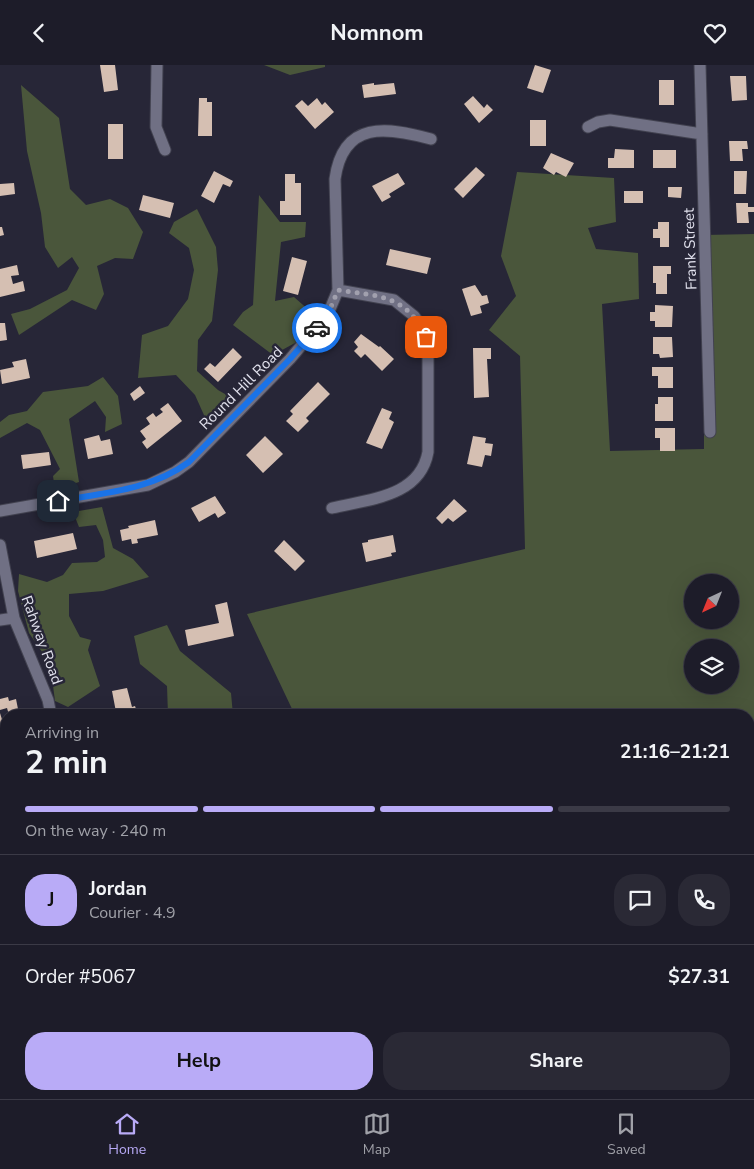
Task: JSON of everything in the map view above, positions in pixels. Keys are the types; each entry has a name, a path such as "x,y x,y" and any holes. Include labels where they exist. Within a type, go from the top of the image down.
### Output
{"street":[{"path":"157,65 156,127 165,151"},
{"name":"Frank Street","path":"700,65 710,432"},
{"path":"588,127 598,122 610,121 702,134"},
{"name":"Round Hill Road","path":"0,511 148,485 175,472 189,462 309,338 328,314 338,290 335,179 341,157 355,140 376,130 402,131 431,139"},
{"path":"332,508 402,489 418,478 423,470 428,452 428,352 421,326 414,316 394,300 338,290"},
{"name":"Rahway Road","path":"0,545 14,618 48,699 50,709"},
{"path":"0,620 14,618"}],"green space":[{"path":"264,65 325,65 325,67 290,75"},
{"path":"21,85 59,118 70,189 86,205 110,199 128,208 143,232 133,259 115,258 97,266 104,294 96,310 72,300 19,335 11,314 30,309 67,290 79,268 72,257 58,268 45,247 41,213 27,151"},
{"path":"517,172 614,178 616,222 588,228 596,249 638,253 639,299 602,304 610,451 704,449 704,235 754,234 754,709 292,709 247,614 525,549 520,356 489,330 516,296 501,256"},
{"path":"259,195 280,222 306,222 305,237 281,242 275,301 294,297 311,312 304,338 273,355 233,325 243,312 253,305"},
{"path":"197,209 216,247 218,270 212,321 198,340 197,371 218,390 237,401 208,424 195,395 176,375 138,378 142,335 168,326 188,299 194,270 189,248 169,233 174,222"},
{"path":"103,377 118,396 122,424 105,432 106,417 95,401 69,419 79,482 55,490 53,476 60,469 40,430 27,423 0,438 0,422 9,415 27,411 43,392 88,386"},
{"path":"102,507 113,548 133,559 149,577 103,591 69,594 69,616 80,637 91,640 88,650 100,686 68,707 55,701 52,678 42,652 29,633 18,591 19,574 47,582 63,575 72,563 97,562 105,557 103,540 96,525 79,527 73,512"},
{"path":"167,625 180,651 231,693 232,709 168,709 167,686 140,664 134,636"}],"building":[{"path":"100,65 115,65 118,90 104,92"},
{"path":"535,65 551,70 543,93 527,88"},
{"path":"730,76 746,76 747,100 732,101"},
{"path":"659,80 674,80 674,105 659,105"},
{"path":"374,83 374,85 394,83 396,94 364,98 362,85"},
{"path":"473,96 484,108 487,104 493,110 479,123 464,104"},
{"path":"199,98 207,98 207,102 212,102 212,136 198,136"},
{"path":"317,98 322,105 325,102 334,112 315,129 295,106 302,100 308,106"},
{"path":"530,120 546,120 546,146 530,146"},
{"path":"108,124 123,124 123,159 108,159"},
{"path":"729,141 747,141 748,149 742,149 743,161 730,161"},
{"path":"615,149 634,150 634,168 608,168 608,158 614,158"},
{"path":"653,150 676,150 676,168 653,168"},
{"path":"551,153 574,163 566,177 556,172 554,175 543,168"},
{"path":"476,167 485,175 463,198 454,189"},
{"path":"214,171 233,181 230,187 223,184 214,203 201,196"},
{"path":"734,171 747,171 746,194 734,194"},
{"path":"398,173 405,184 389,194 391,197 382,202 372,186"},
{"path":"285,174 295,174 295,183 301,183 301,215 280,215 280,201 285,201"},
{"path":"14,183 15,194 0,196 0,184"},
{"path":"668,187 682,187 681,198 668,197"},
{"path":"624,191 643,191 643,203 624,203"},
{"path":"143,195 174,203 170,218 139,210"},
{"path":"736,203 748,203 748,207 754,207 754,212 748,212 749,223 737,223"},
{"path":"658,222 669,222 669,247 660,247 660,238 653,238 653,229 658,229"},
{"path":"0,227 2,227 4,235 0,236"},
{"path":"390,249 431,258 427,274 386,265"},
{"path":"292,257 307,261 298,295 283,291"},
{"path":"17,265 19,275 11,276 13,284 23,281 25,291 0,297 0,269"},
{"path":"653,266 671,266 671,274 667,274 667,294 656,294 656,283 653,283"},
{"path":"475,285 482,296 487,295 489,303 480,306 482,313 471,316 462,289"},
{"path":"655,305 673,306 672,327 655,327 655,321 650,321 650,312 655,312"},
{"path":"0,323 5,323 7,340 0,341"},
{"path":"361,334 380,346 394,359 382,371 365,354 361,358 354,351 358,347 354,342"},
{"path":"653,337 672,337 673,357 660,358 659,354 653,354"},
{"path":"233,348 242,357 218,382 204,369 210,363 215,367"},
{"path":"473,348 491,348 491,359 487,359 489,397 474,398"},
{"path":"26,359 30,378 2,384 0,370 14,367 12,362"},
{"path":"652,367 673,367 673,388 658,388 658,376 652,376"},
{"path":"318,382 330,394 306,418 309,421 298,432 286,421 293,414 290,411"},
{"path":"140,386 145,393 134,401 130,394"},
{"path":"658,397 673,397 673,421 655,421 655,404 658,404"},
{"path":"168,403 182,421 147,449 142,442 146,439 140,431 150,424 146,418 153,413 156,417 163,412 160,409"},
{"path":"382,408 392,412 389,419 394,422 382,449 366,443"},
{"path":"655,428 675,428 675,451 660,451 660,438 655,438"},
{"path":"99,435 101,441 110,439 113,454 88,459 84,439"},
{"path":"265,436 283,454 263,473 246,455"},
{"path":"473,436 486,438 485,443 493,444 491,456 485,455 482,467 467,464"},
{"path":"49,452 51,465 23,469 21,455"},
{"path":"215,496 226,513 218,518 215,513 199,522 191,508"},
{"path":"454,499 467,511 453,522 448,518 442,524 436,518"},
{"path":"155,520 158,535 137,539 138,543 132,544 131,539 122,541 120,530 129,528 128,526"},
{"path":"73,533 77,549 37,558 34,541"},
{"path":"393,535 396,552 391,553 392,556 366,562 362,543"},
{"path":"284,540 305,561 295,571 274,551"},
{"path":"227,602 234,636 188,646 185,630 219,623 215,605"},
{"path":"127,688 132,707 135,706 136,709 115,709 112,691"},
{"path":"8,697 9,701 16,699 18,709 0,709 0,699"}],"way so far":[{"path":"317,328 328,314 338,290 381,296 394,300 404,306 414,316 426,337"}],"route":[{"path":"58,501 148,485 175,472 189,462 290,359 317,328"}]}
